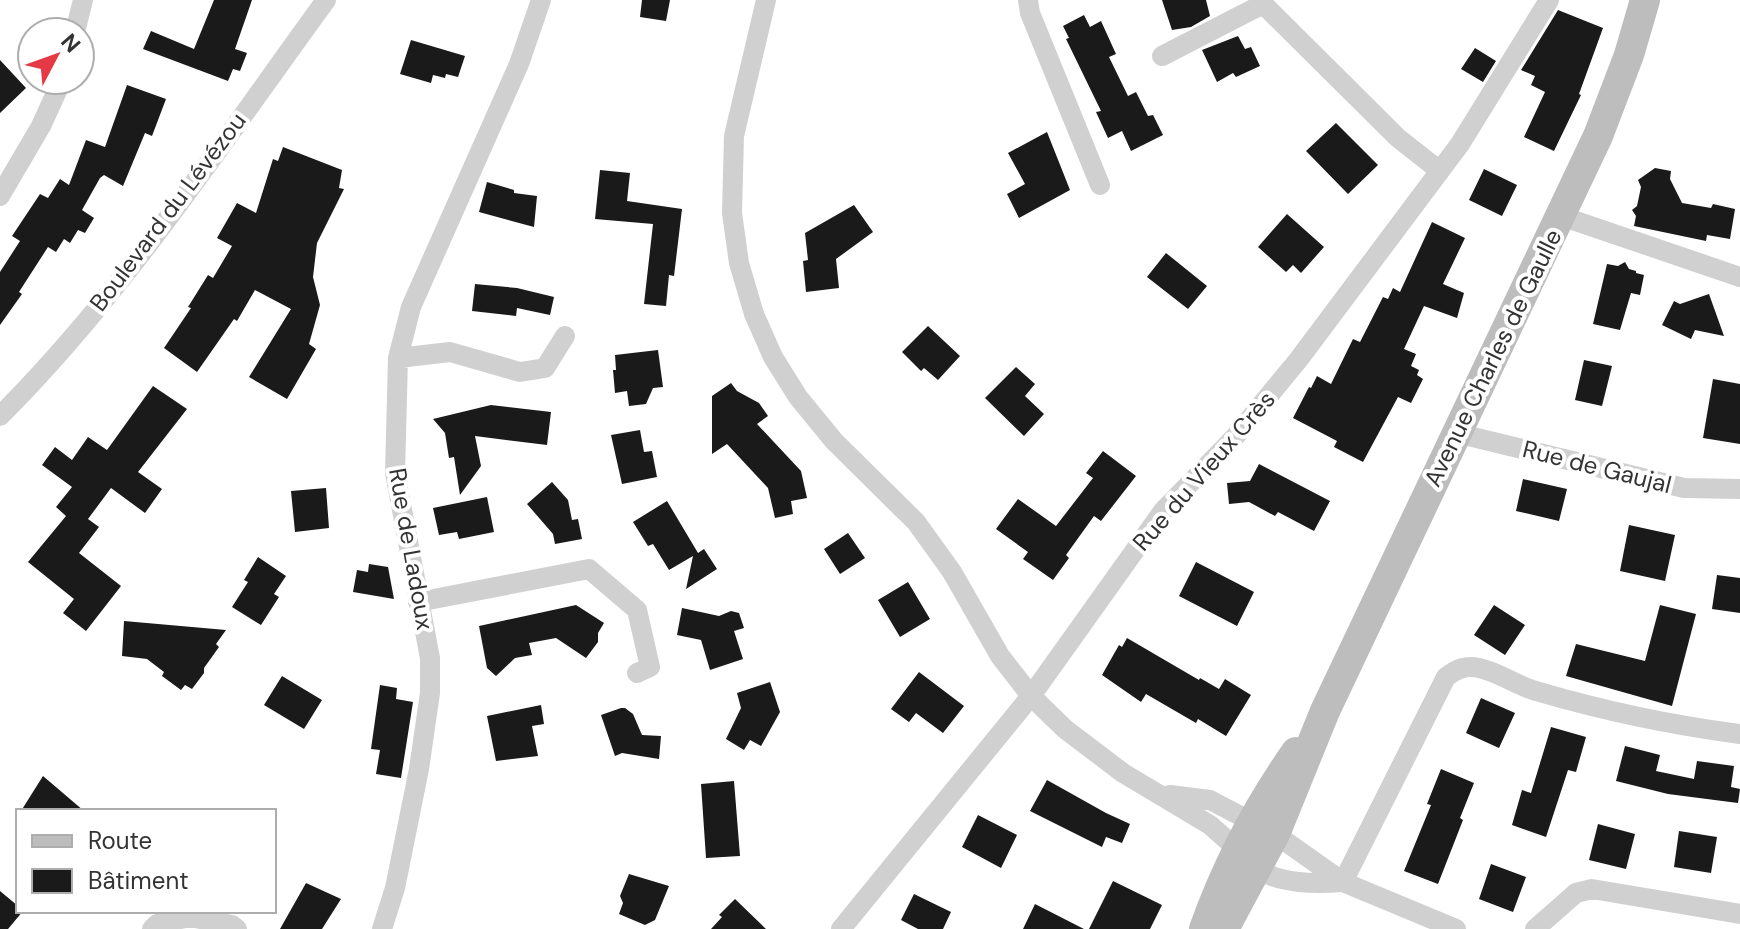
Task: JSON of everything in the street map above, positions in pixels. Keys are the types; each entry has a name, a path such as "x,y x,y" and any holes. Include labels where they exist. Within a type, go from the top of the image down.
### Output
{"main road":[{"name":"Avenue Charles de Gaulle","path":"1204,929 1256,844 1325,711 1561,216 1598,136 1629,55 1645,0"},
{"name":"Avenue Charles de Gaulle","path":"1224,929 1241,900 1270,789 1325,711"}],"street":[{"name":"Boulevard du Lévézou","path":"0,416 40,376 91,316 326,0"},
{"name":"Rue de Ladoux","path":"382,929 395,888 419,769 430,693 430,658 395,473 398,358 411,307 519,64 541,0"},
{"path":"766,0 739,114 731,169 732,213 739,263 754,314 773,357 798,397 834,441 916,522 952,572 1000,656 1031,696 1065,729 1123,773 1210,825 1456,929"},
{"path":"1028,0 1030,13 1100,185"},
{"name":"Rue du Vieux Crès","path":"841,929 1031,696 1163,511 1234,438 1290,371 1460,144 1549,0"},
{"path":"1162,56 1261,2 1398,138 1440,171"},
{"path":"0,196 55,96"},
{"path":"1561,216 1740,277"},
{"path":"398,358 450,352 520,372 545,368 565,336"},
{"name":"Rue de Gaujal","path":"1456,433 1684,488 1740,489"},
{"path":"418,602 589,569 637,610 650,667 637,673"},
{"path":"1343,882 1446,677 1460,667 1480,668 1530,690 1607,712 1681,727 1740,734"},
{"path":"1162,794 1210,800 1256,844 1273,879 1316,884 1343,882"},
{"path":"1535,929 1576,893 1592,889 1740,914"},
{"path":"152,929 157,924 187,914 237,929"}],"building":[{"path":"214,0 252,0 235,49 247,53 240,71 233,69 228,81 143,49 151,31 194,49"},
{"path":"642,0 670,0 666,21 640,17"},
{"path":"1162,0 1206,0 1210,16 1191,27 1172,30"},
{"path":"1558,10 1603,28 1581,95 1554,151 1524,137 1545,92 1531,85 1535,76 1521,70"},
{"path":"1084,15 1090,27 1101,21 1116,54 1109,57 1128,96 1136,92 1148,116 1153,115 1163,135 1131,151 1122,131 1108,138 1096,112 1101,111 1066,39 1069,38 1063,26"},
{"path":"1238,36 1245,49 1251,47 1260,66 1236,77 1233,73 1217,82 1202,50"},
{"path":"411,40 465,56 458,77 433,75 431,83 400,74"},
{"path":"1475,48 1496,61 1483,82 1461,69"},
{"path":"0,60 16,77 18,96 0,113"},
{"path":"127,85 166,99 152,136 145,133 123,186 104,175 100,178 82,210 94,218 85,233 78,230 70,243 64,239 56,252 48,247 19,292 22,294 0,325 0,272 20,241 12,236 40,194 48,198 60,179 69,185 86,140 105,147"},
{"path":"1336,123 1378,165 1348,194 1306,151"},
{"path":"1047,132 1070,190 1019,218 1007,194 1025,184 1008,153"},
{"path":"283,147 342,170 339,188 344,189 317,243 313,277 320,305 309,344 316,349 287,399 249,377 291,309 255,290 237,321 234,319 197,372 164,348 191,308 188,307 208,275 213,278 232,246 217,238 237,203 256,213 273,159 278,161"},
{"path":"1655,168 1671,171 1670,179 1682,203 1711,208 1713,204 1735,209 1730,239 1707,235 1706,241 1634,226 1636,216 1632,210 1637,206 1641,187 1638,180"},
{"path":"1484,169 1517,185 1502,216 1469,200"},
{"path":"600,170 630,173 627,201 682,209 674,276 669,275 666,306 644,304 653,224 595,219"},
{"path":"487,182 514,190 514,193 537,196 534,227 479,212"},
{"path":"854,205 873,232 836,259 839,288 806,292 803,261 808,260 805,233"},
{"path":"1287,214 1324,247 1301,273 1293,265 1286,272 1258,247"},
{"path":"1432,222 1465,238 1443,284 1464,293 1457,318 1424,306 1404,349 1416,354 1411,366 1419,370 1417,375 1423,379 1411,403 1398,397 1363,462 1334,447 1337,441 1293,418 1317,376 1331,384 1353,339 1360,342 1383,297 1388,299 1393,288 1400,292"},
{"path":"1166,253 1207,286 1188,309 1147,277"},
{"path":"1625,262 1629,269 1644,275 1640,295 1631,293 1620,330 1593,324 1607,264 1618,266"},
{"path":"475,284 517,288 554,297 550,315 517,308 516,316 472,311"},
{"path":"1709,294 1724,336 1695,330 1691,339 1662,325 1674,301 1680,304"},
{"path":"928,326 960,356 938,380 924,368 921,371 902,352"},
{"path":"658,350 663,387 653,388 646,404 629,406 627,391 615,393 615,355"},
{"path":"1584,360 1612,366 1602,406 1575,400"},
{"path":"1016,367 1035,384 1025,396 1044,414 1024,436 985,398"},
{"path":"1713,379 1740,384 1740,444 1703,438"},
{"path":"731,383 737,391 759,403 768,416 757,424 801,471 807,498 791,501 793,514 775,518 768,488 727,444 712,454 712,396"},
{"path":"153,386 187,409 138,472 162,489 145,513 111,488 88,519 99,527 79,553 121,586 86,631 63,613 74,599 28,562 66,516 56,507 72,487 42,465 55,447 72,460 88,437 107,450"},
{"path":"491,405 551,412 547,445 475,436 481,466 460,495 454,457 449,458 445,433 433,419"},
{"path":"640,430 644,452 652,451 657,477 622,484 611,435"},
{"path":"1103,451 1136,476 1101,521 1094,516 1066,555 1069,558 1053,580 1023,559 1028,552 996,529 1018,499 1056,526 1093,478 1086,473"},
{"path":"1259,464 1330,501 1314,531 1278,512 1275,516 1249,502 1229,504 1227,483 1250,481"},
{"path":"1523,479 1567,489 1559,521 1516,511"},
{"path":"552,482 568,500 572,520 578,519 582,539 555,544 553,534 527,504"},
{"path":"326,488 329,528 295,532 291,491"},
{"path":"487,497 494,532 459,539 457,532 439,535 433,508"},
{"path":"667,501 698,553 704,549 717,569 686,589 693,556 669,570 653,544 648,546 633,522"},
{"path":"1629,525 1675,535 1665,581 1620,571"},
{"path":"848,533 865,558 840,574 824,549"},
{"path":"258,557 286,576 274,594 279,597 261,625 232,607 248,582 244,580"},
{"path":"1196,562 1254,592 1237,626 1179,596"},
{"path":"369,564 388,567 394,599 353,592 357,570 368,572"},
{"path":"1717,575 1740,578 1740,613 1712,609"},
{"path":"908,582 930,619 900,637 878,600"},
{"path":"576,605 604,623 598,633 598,642 586,658 556,638 529,643 532,655 515,658 496,676 487,668 479,626"},
{"path":"1494,605 1525,625 1505,655 1474,635"},
{"path":"1660,605 1696,614 1672,706 1566,676 1576,644 1645,661"},
{"path":"682,608 719,616 731,611 739,613 744,628 734,631 743,659 710,670 701,640 677,635"},
{"path":"124,621 226,630 216,644 219,647 192,689 185,685 181,690 162,676 164,672 147,659 122,656"},
{"path":"1127,638 1199,680 1219,689 1225,679 1251,695 1226,736 1198,719 1196,723 1146,694 1141,702 1102,675 1119,645 1122,647"},
{"path":"919,672 964,706 943,733 916,713 909,722 891,709"},
{"path":"282,676 322,700 304,729 264,705"},
{"path":"770,682 780,712 761,746 750,740 744,750 726,739 741,708 737,693"},
{"path":"380,685 397,688 396,699 413,702 401,778 376,774 380,750 371,749"},
{"path":"1481,698 1515,713 1499,748 1466,733"},
{"path":"541,705 544,724 532,726 538,756 496,761 487,716"},
{"path":"621,708 633,714 642,735 661,736 659,759 622,753 615,756 601,715"},
{"path":"1551,727 1586,737 1576,772 1568,770 1546,837 1512,825 1522,790 1531,793"},
{"path":"1625,746 1660,755 1656,771 1694,779 1697,761 1734,766 1731,787 1740,789 1738,803 1668,794 1616,781"},
{"path":"1441,769 1474,783 1438,884 1404,871 1431,805 1427,804"},
{"path":"43,776 82,809 22,809"},
{"path":"1047,780 1130,824 1122,843 1106,837 1102,847 1030,811"},
{"path":"734,781 740,856 706,858 701,784"},
{"path":"978,815 1017,835 1001,868 962,847"},
{"path":"1598,824 1635,834 1626,869 1589,860"},
{"path":"1679,831 1717,837 1711,873 1674,867"},
{"path":"1491,864 1526,877 1513,912 1479,899"},
{"path":"629,874 669,886 655,920 645,925 619,914 623,903 620,896"},
{"path":"1113,881 1162,905 1150,929 1089,929"},
{"path":"306,883 341,899 322,929 280,929"},
{"path":"0,891 16,904 16,913 21,913 8,929 0,929"},
{"path":"914,894 951,912 943,929 918,929 901,920"},
{"path":"735,899 766,929 711,929 722,917 719,915"},
{"path":"1035,904 1084,929 1023,929"}]}
